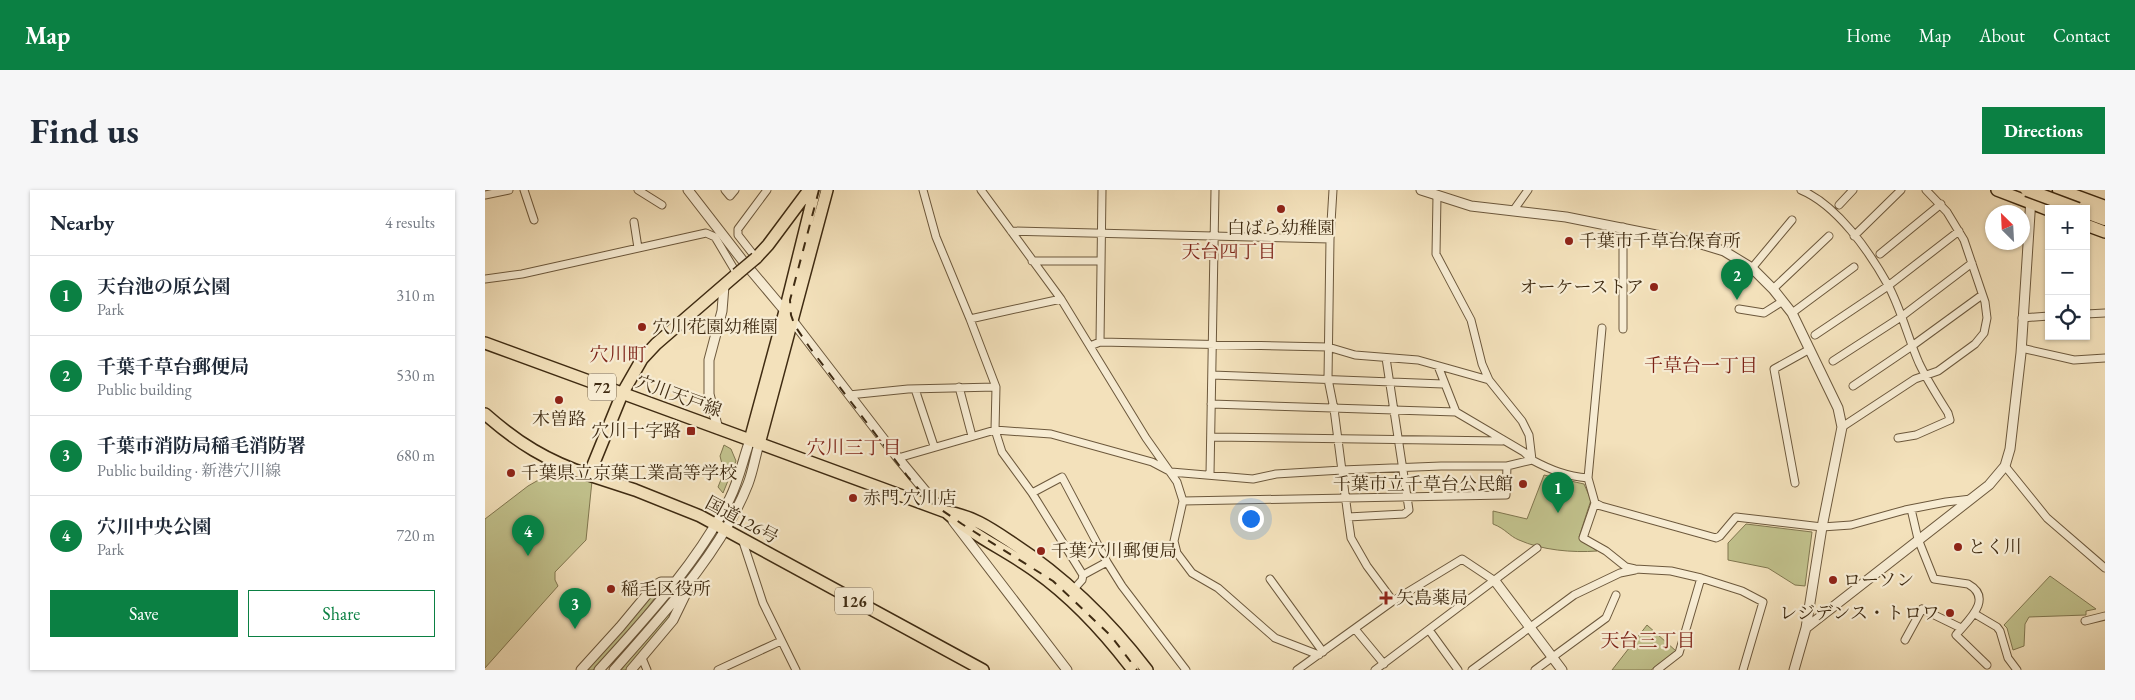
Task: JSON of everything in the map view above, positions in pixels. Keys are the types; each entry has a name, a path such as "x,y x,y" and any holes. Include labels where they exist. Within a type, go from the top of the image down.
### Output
{"highway":[{"path":"2059,190 2105,207"},
{"path":"2028,196 2063,205"},
{"path":"2090,213 2105,219"}],"main road":[{"path":"485,414 509,435 543,457 589,475 622,394 642,359 656,344 756,258 809,190"},
{"path":"789,315 815,190"},
{"path":"827,190 789,315 754,442 946,512 963,514 989,528 1043,563 1074,589 1104,617 1147,670"},
{"path":"1997,190 2028,196 2045,207"},
{"path":"2090,226 2105,232"},
{"name":"穴川天戸線","path":"485,343 754,442"},
{"name":"国道126号","path":"589,475 684,509 983,670"},
{"path":"946,512 962,526 1017,559 1051,583 1102,632 1133,670"}],"street":[{"path":"485,195 509,190"},
{"path":"524,190 534,220"},
{"path":"638,190 662,205"},
{"path":"688,190 743,261 789,315 898,458 932,499 946,512 1067,670"},
{"path":"725,190 730,196 735,190"},
{"path":"756,258 738,235 738,229 767,190"},
{"path":"923,190 936,237 970,319 995,387 995,430 1005,459 1032,493 1083,574 1082,580 1074,589"},
{"path":"981,190 1061,299 1147,438 1171,472 1183,500 1174,541 1177,553 1186,568 1191,573 1218,588 1275,638 1321,654"},
{"path":"1101,190 1101,342"},
{"path":"1210,474 1215,190"},
{"path":"1333,190 1329,239 1328,379 1334,409 1345,498 1351,538 1367,566 1393,600"},
{"path":"1421,190 1471,206 1566,217 1701,244 1724,252 1752,268 1783,301 1792,313 1838,408 1842,427 1822,527 1806,628 1794,670"},
{"path":"1513,211 1528,190"},
{"path":"1801,190 1811,194 1830,208 1854,236 1888,286 1912,346 1951,420 1916,435 1898,438"},
{"path":"1839,205 1853,190"},
{"path":"1854,236 1901,190"},
{"path":"1842,427 1915,379 1938,371 1975,344 1983,333 1987,318 1972,263 1959,231 1941,204 1926,190"},
{"path":"1806,628 1918,539 1972,499 1996,478 2005,466 2010,449 2021,348 2028,196 2031,190"},
{"path":"1437,196 1436,254 1471,320 1482,364 1489,380 1522,421 1529,436 1532,460"},
{"path":"1881,254 1941,204"},
{"path":"1752,268 1791,220"},
{"path":"634,222 638,248"},
{"path":"1623,227 1623,330"},
{"path":"1011,231 1329,239"},
{"path":"1815,335 1888,286 1959,231"},
{"path":"485,279 522,274 707,233 715,237 737,274"},
{"path":"1773,289 1829,236"},
{"path":"1032,261 1101,261"},
{"path":"1833,362 1901,317 1972,263"},
{"path":"1792,313 1854,267"},
{"path":"719,429 709,394 709,360 722,311 724,286"},
{"path":"1853,386 1982,295"},
{"path":"970,319 1061,299"},
{"path":"1739,309 1764,313 1783,301"},
{"path":"2090,314 2105,313"},
{"path":"2022,318 2045,316"},
{"path":"1602,328 1588,478 1595,503 1583,538 1606,551 1621,564 1635,569 1671,571 1701,578 1743,591 1763,602 1743,670"},
{"path":"1091,346 1101,342 1328,347 1355,355 1418,360 1489,380"},
{"path":"2021,348 2074,360 2105,358"},
{"path":"1795,483 1774,369 1809,350"},
{"path":"1348,518 1404,514 1409,510 1386,358"},
{"path":"1438,366 1443,384 1456,412"},
{"path":"1212,375 1443,384"},
{"path":"959,387 972,436"},
{"path":"849,395 915,389 995,387"},
{"path":"915,389 934,446"},
{"path":"1211,404 1456,412 1524,452 1532,460 1553,472 1588,478"},
{"path":"898,458 934,446 995,430 1051,434 1152,462 1171,472 1253,478 1276,474 1342,470 1441,466 1507,466 1532,460"},
{"path":"1211,437 1503,441"},
{"path":"631,670 673,620 696,571 720,527 748,483 754,442"},
{"path":"1183,500 1506,495 1507,466"},
{"path":"2005,466 2047,518 2105,568"},
{"path":"1032,493 1062,477 1107,562 1122,586 1186,670"},
{"path":"1595,503 1716,538 1720,536 1736,517 1822,527 1851,525 1911,509 1972,499"},
{"path":"1911,509 1918,539 1934,579 1973,587 1978,600 1975,614 1955,635 1987,665"},
{"path":"599,670 674,582 709,535 720,527"},
{"path":"742,539 763,603 796,670"},
{"path":"1375,670 1537,548"},
{"path":"1297,670 1393,600 1462,559 1495,581 1562,670"},
{"path":"1083,574 1107,562"},
{"path":"1472,670 1574,595 1635,569"},
{"path":"614,670 696,571"},
{"path":"1657,670 1679,653 1701,578"},
{"path":"1270,579 1321,654"},
{"path":"581,670 654,586 661,582 674,582"},
{"path":"1535,670 1606,618 1616,595"},
{"path":"1905,640 1923,608 1961,628"},
{"path":"1975,614 1997,627 2008,658 2017,670"},
{"path":"2085,621 2105,616"},
{"path":"1355,629 1384,664"},
{"path":"1429,630 1458,670"},
{"path":"718,670 781,641"},
{"path":"642,658 647,670"}],"green space":[{"path":"724,445 731,449 736,461 723,493 718,487 724,472 720,456"},
{"path":"556,470 592,481 586,540 555,572 555,580 558,586 485,668 485,519 528,486"},
{"path":"1544,475 1584,484 1591,500 1579,537 1597,551 1578,552 1537,546 1516,538 1493,524 1493,511 1527,519"},
{"path":"1746,524 1812,532 1805,586 1795,585 1768,568 1728,560 1728,543"},
{"path":"2050,576 2096,609 2086,611 2086,615 2029,617 2025,624 2024,646 2013,650 2007,628 2004,625"},
{"path":"657,587 663,587 639,619 593,670 585,670"},
{"path":"681,597 671,618 627,670 621,670"},
{"path":"1647,625 1676,651 1651,670 1612,670"}],"railway":[{"path":"819,190 790,300 791,315 795,326 908,477 930,502 1053,581 1111,636 1137,670"}],"place":[{"name":"白ばら幼稚園","path":"1281,209"},
{"name":"千葉市千草台保育所","path":"1569,241"},
{"name":"オーケーストア","path":"1654,287"},
{"name":"千葉千草台郵便局","path":"1737,300"},
{"name":"穴川花園幼稚園","path":"642,327"},
{"name":"木曽路","path":"559,400"},
{"name":"穴川十字路","path":"691,431"},
{"name":"千葉県立京葉工業高等学校","path":"511,473"},
{"name":"千葉市立千草台公民館","path":"1523,484"},
{"name":"赤門 穴川店","path":"853,498"},
{"name":"天台池の原公園","path":"1558,513"},
{"name":"とく川","path":"1958,547"},
{"name":"千葉穴川郵便局","path":"1041,551"},
{"name":"穴川中央公園","path":"528,556"},
{"name":"ローソン","path":"1833,580"},
{"name":"稲毛区役所","path":"611,589"},
{"name":"矢島薬局","path":"1386,598"},
{"name":"レジデンス・トロワ","path":"1950,613"},
{"name":"千葉市消防局稲毛消防署","path":"575,629"}],"district":[{"name":"天台四丁目","path":"1229,251"},
{"name":"穴川町","path":"618,354"},
{"name":"千草台一丁目","path":"1701,365"},
{"name":"穴川三丁目","path":"854,447"},
{"name":"天台三丁目","path":"1648,640"}]}
